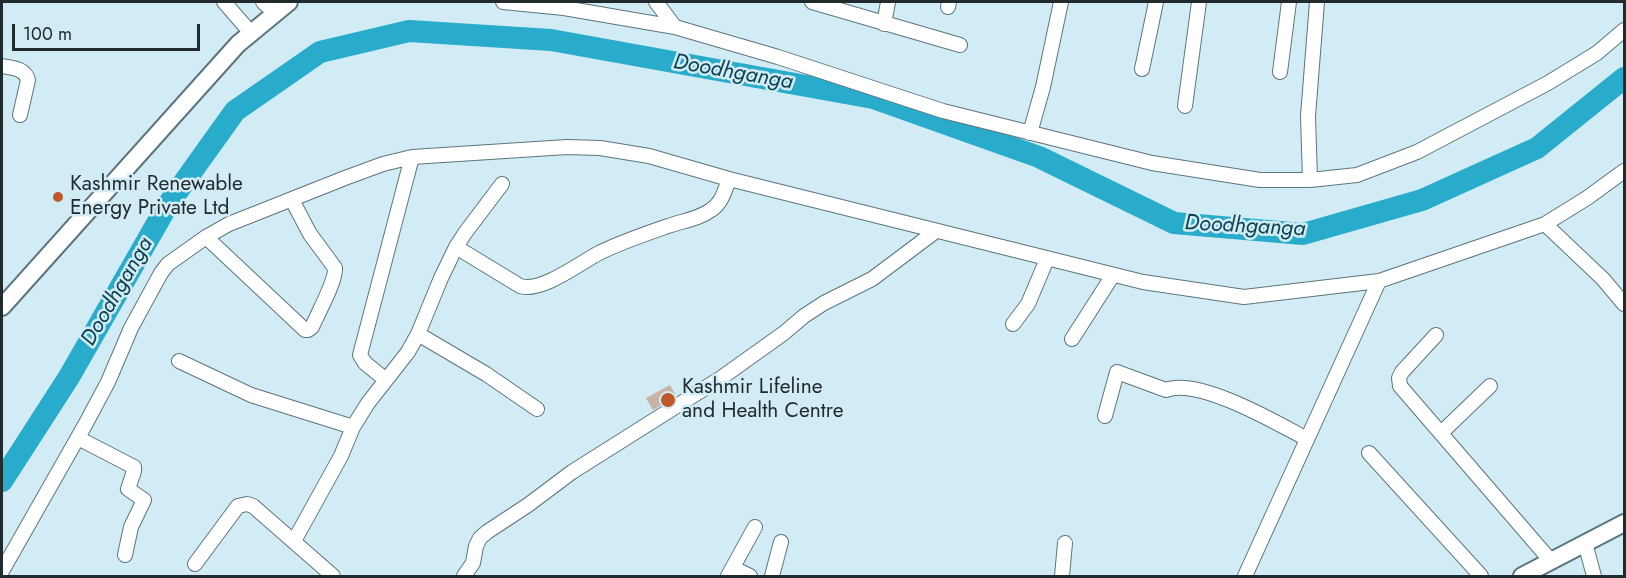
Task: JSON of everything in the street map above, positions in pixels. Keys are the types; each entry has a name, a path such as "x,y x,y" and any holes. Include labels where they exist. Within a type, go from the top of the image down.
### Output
{"main road":[{"path":"2,307 238,44 251,33 269,7 290,2"},
{"path":"1522,576 1624,523"}],"street":[{"path":"224,2 251,33"},
{"path":"503,2 564,8 675,27 778,57 943,111 1152,163 1260,180 1310,180 1357,175 1417,152 1548,83 1597,53 1624,30"},
{"path":"656,2 675,27"},
{"path":"812,2 960,45"},
{"path":"884,24 888,2"},
{"path":"1030,133 1061,2"},
{"path":"1142,69 1156,2"},
{"path":"1185,106 1199,2"},
{"path":"1280,72 1289,2"},
{"path":"1310,180 1308,116 1317,2"},
{"path":"2,66 22,70 28,76 20,115"},
{"path":"2,571 108,382 131,328 161,273 176,257 229,224 383,164 412,158 567,147 600,148 649,156 729,179 1143,282 1244,297 1379,281 1545,224 1587,198 1624,171"},
{"path":"386,380 365,363 360,355 412,158"},
{"path":"456,248 520,286 530,288 539,286 622,243 706,213 720,203 729,179"},
{"path":"294,542 341,456 353,427 368,403 408,352 418,334 436,288 456,248 502,183"},
{"path":"206,237 305,330 308,330 312,327 336,271 310,234 292,200"},
{"path":"1545,224 1603,279 1624,304"},
{"path":"464,576 473,563 480,538 488,532 572,472 721,378 804,316 824,303 872,279 936,231"},
{"path":"1013,324 1028,304 1047,259"},
{"path":"1072,339 1113,275"},
{"path":"1245,576 1379,281"},
{"path":"418,334 486,374 537,409"},
{"path":"1436,335 1402,372 1399,378 1400,386 1551,561"},
{"path":"179,361 251,395 353,427"},
{"path":"1105,417 1118,372 1166,390 1187,387 1234,401 1307,439"},
{"path":"1441,434 1490,386"},
{"path":"78,438 134,467 128,489 144,500 131,527 125,555"},
{"path":"1369,453 1481,576"},
{"path":"195,564 238,506 243,504 253,506 333,576"},
{"path":"750,576 730,572 755,527"},
{"path":"772,576 781,542"},
{"path":"1062,576 1065,543"},
{"path":"1585,543 1594,576"}],"building":[{"path":"670,385 676,396 653,410 646,398"}],"waterway":[{"name":"Doodhganga","path":"2,481 69,377 167,206 235,111 320,52 409,31 551,40 873,98 1039,157 1174,223 1303,234 1422,200 1537,148 1624,78"}],"place":[{"name":"Kashmir Renewable Energy Private Ltd","path":"58,197"},
{"name":"Kashmir Lifeline and Health Centre","path":"668,400"}]}
